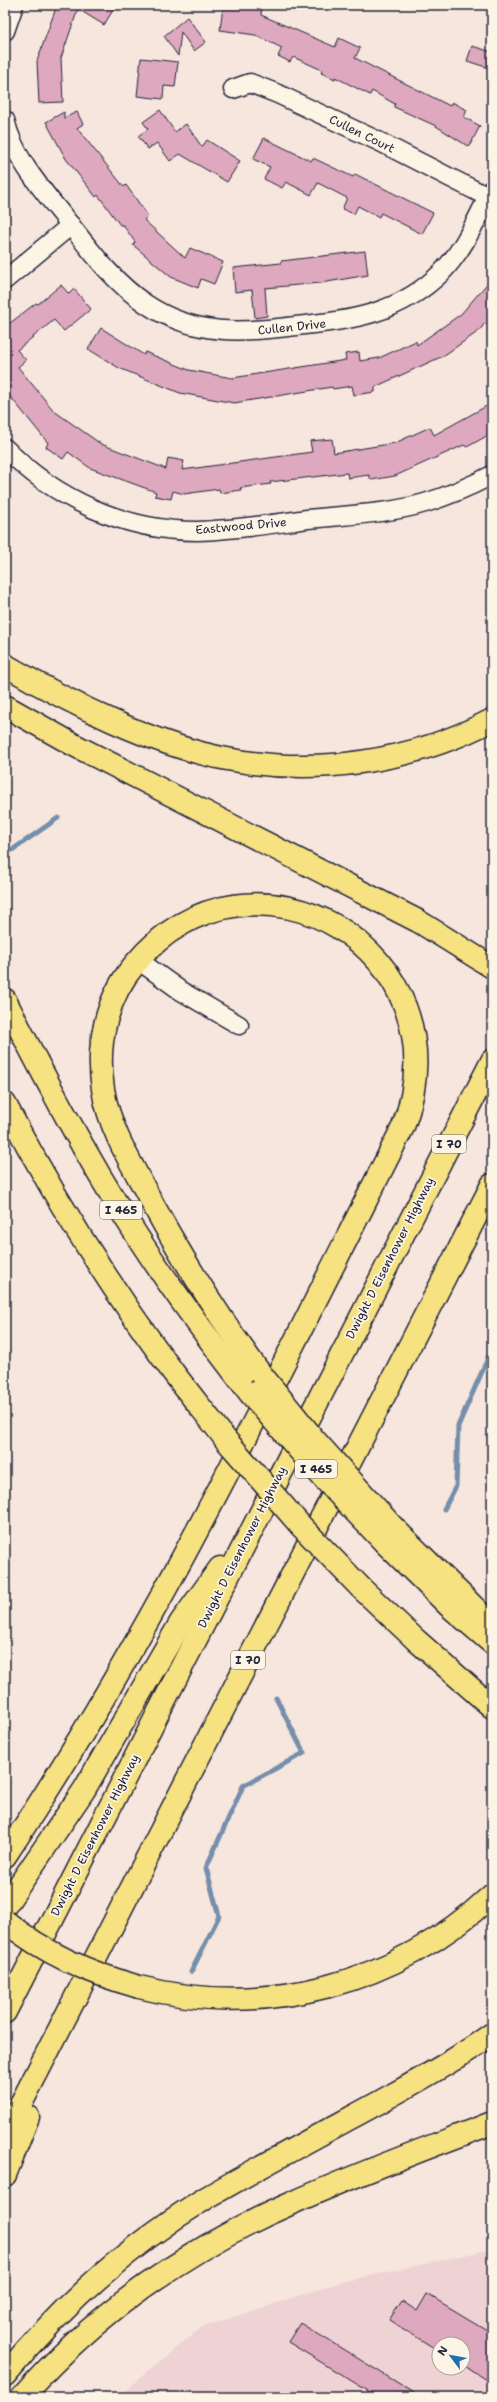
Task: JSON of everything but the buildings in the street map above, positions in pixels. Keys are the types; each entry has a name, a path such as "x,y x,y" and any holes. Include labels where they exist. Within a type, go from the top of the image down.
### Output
{"highway":[{"path":"5,665 89,709 156,737 227,759 257,763 320,765 378,760 430,747 492,720"},
{"path":"5,706 74,745 418,921 489,964"},
{"path":"5,1856 70,1757 153,1614 403,1127 412,1104 416,1051 409,1013 394,980 384,966 361,943 313,915 284,906 260,904 237,906 214,911 169,930 129,970 112,1000 104,1028 101,1074 107,1109 130,1161 167,1231 208,1296 260,1373 313,1438 389,1535 492,1625"},
{"name":"I 465","path":"5,1000 59,1106 128,1223 196,1321 250,1393 327,1482 389,1535 449,1606 492,1644"},
{"name":"Dwight D Eisenhower Highway","path":"5,2012 492,1061"},
{"path":"5,1104 51,1190 88,1248 166,1362 226,1440 301,1526 362,1589 416,1640 492,1707"},
{"name":"I 70","path":"5,2135 492,1185"},
{"path":"5,1906 84,1790 180,1622 260,1512"},
{"path":"5,1921 28,1938 59,1957 99,1975 139,1987 193,1998 256,1998 327,1987 375,1972 423,1948 467,1918 492,1895"},
{"path":"5,2176 69,2010"},
{"path":"5,2375 40,2334 79,2295 121,2259 162,2227 238,2180 438,2069 492,2034"},
{"path":"22,2397 92,2329 154,2282 209,2246 290,2204 492,2123"}],"street":[{"path":"5,31 14,5"},
{"name":"Cullen Court","path":"234,89 250,83 278,94 490,193"},
{"name":"Cullen Drive","path":"5,120 13,144 24,165 110,274 146,305 175,319 197,326 228,332 244,332 354,320 382,311 411,296 441,272 456,256 490,193"},
{"path":"5,280 71,225"},
{"name":"Eastwood Drive","path":"5,448 36,476 55,489 90,508 143,525 190,530 221,529 398,509 436,499 492,475"},
{"path":"138,960 181,991 239,1025"}],"shaded area":[{"path":"492,2249 492,2397 117,2397 200,2328 341,2282"}],"waterway":[{"path":"5,855 58,818"},
{"path":"444,1509 456,1486 458,1426 492,1349"},
{"path":"191,1972 219,1916 206,1868 243,1786 304,1753 276,1698"}]}
